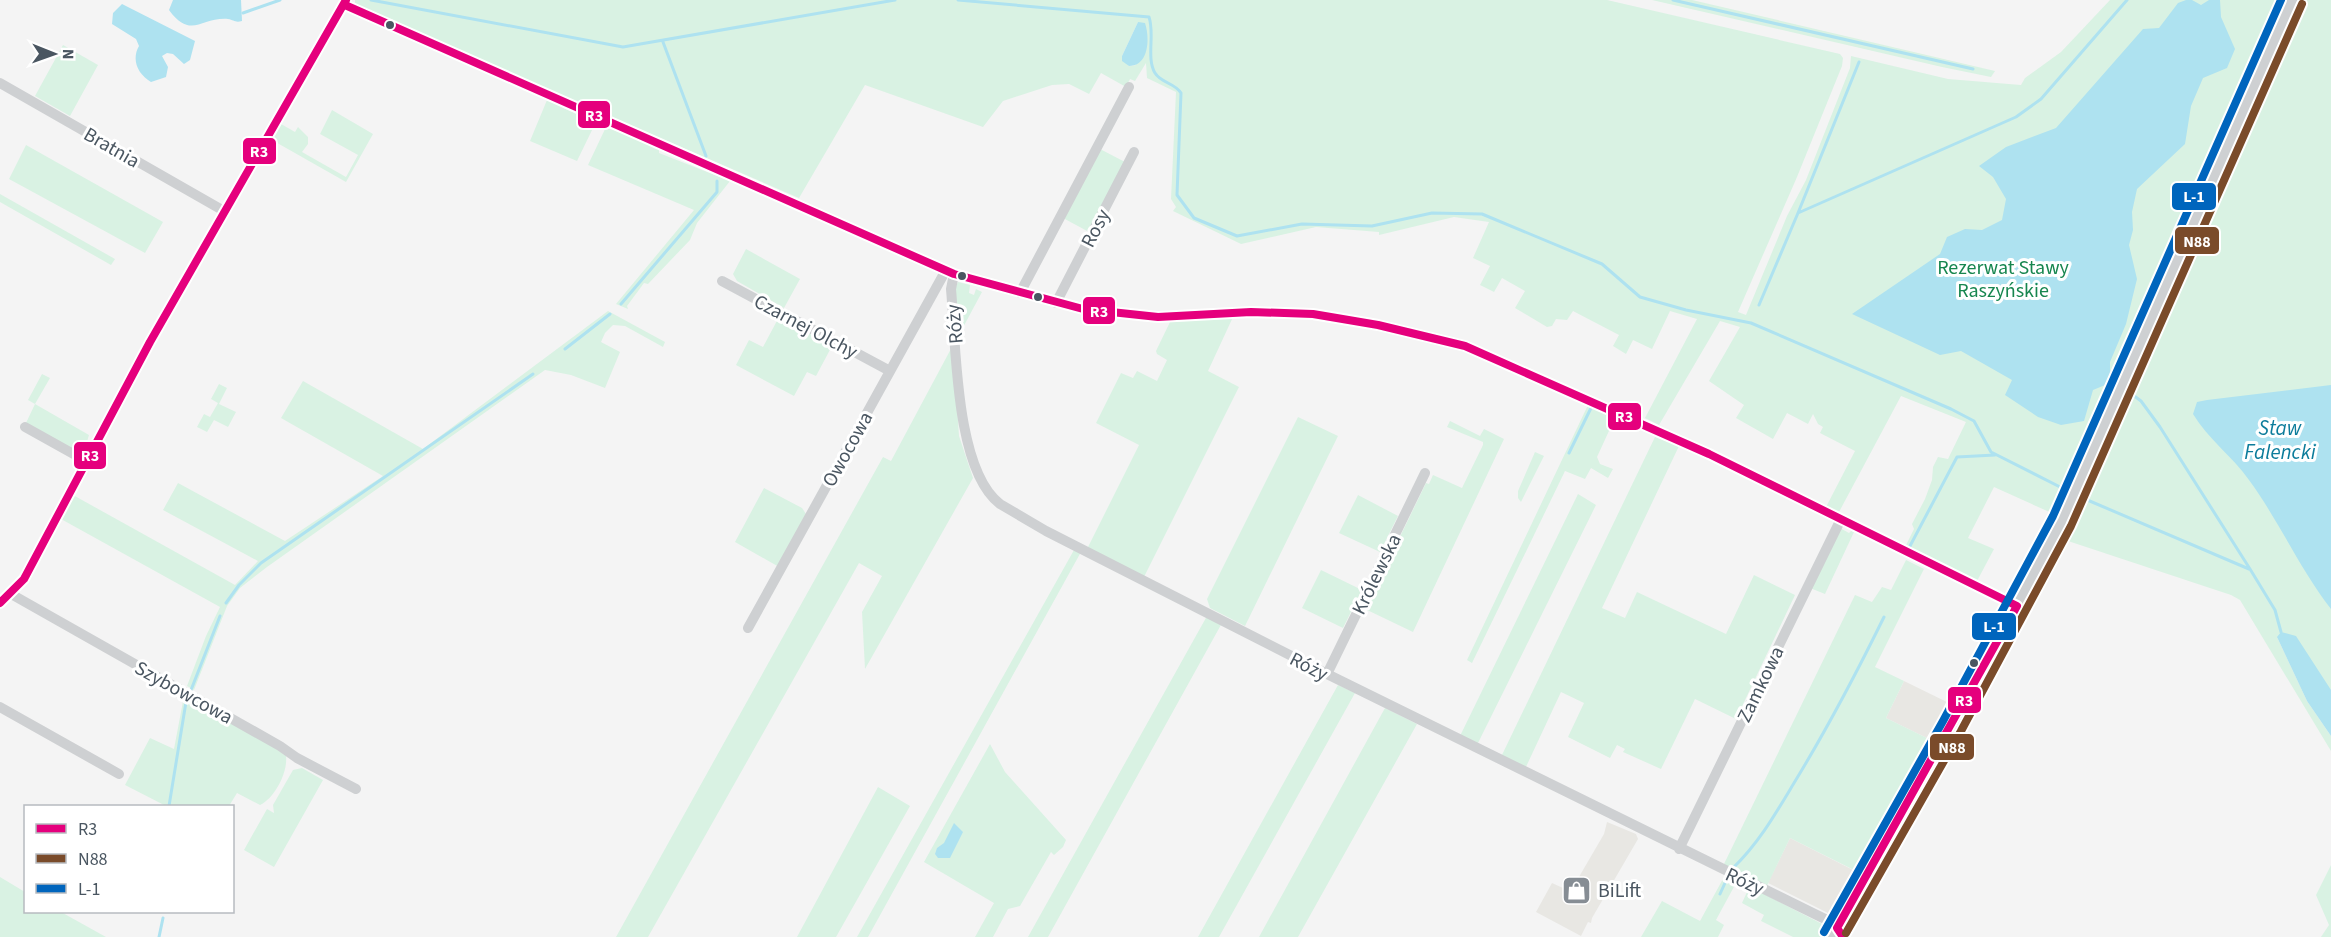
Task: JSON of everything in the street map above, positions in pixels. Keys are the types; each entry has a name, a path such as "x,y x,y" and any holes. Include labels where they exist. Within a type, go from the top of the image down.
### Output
{"street":[{"path":"1838,934 2017,606 2081,481 2292,0"},
{"path":"0,603 11,594 30,569 86,461 224,211 345,2 950,272 1056,303 1158,317 1251,312 1313,314 1431,336 1485,354 1628,416 2017,606"},
{"name":"Bratnia","path":"0,83 224,211"},
{"path":"1020,293 1129,87"},
{"name":"Rosy","path":"1056,303 1134,153"},
{"name":"Owocowa","path":"748,628 890,371 950,272"},
{"name":"Róży","path":"950,272 963,419 975,471 992,499 1046,531 1327,675 1820,916 1838,934"},
{"name":"Czarnej Olchy","path":"722,281 890,371"},
{"path":"25,427 86,461"},
{"name":"Królewska","path":"1327,675 1425,473"},
{"name":"Zamkowa","path":"1679,849 1841,519"},
{"name":"Szybowcowa","path":"11,594 280,746 297,758 356,789"},
{"path":"0,707 119,774"}],"shaded area":[{"path":"1904,681 1953,705 1933,741 1886,718"},
{"path":"1607,822 1636,834 1638,839 1591,923 1588,922 1581,936 1536,912 1552,883 1563,888 1569,878 1576,882 1604,834"},
{"path":"1790,838 1857,872 1835,912 1830,914 1768,883"}],"green space":[{"name":"Rezerwat Stawy Raszyńskie","path":"355,0 1607,0 1840,54 1843,58 1842,66 1738,312 1746,315 1787,216 1806,180 1850,68 1851,56 1948,79 2021,85 2025,78 2061,52 2110,0 2287,0 2070,493 2056,515 1994,487 1968,538 1994,549 1977,581 1905,547 1914,529 1912,524 1932,480 1933,467 1938,457 1948,459 1966,422 1901,396 1839,512 1826,507 1855,451 1820,433 1823,427 1818,424 1813,414 1808,424 1787,413 1773,439 1736,418 1744,405 1709,381 1740,327 1720,321 1659,425 1645,418 1697,319 1670,311 1652,349 1633,340 1626,354 1613,346 1619,335 1573,311 1567,320 1556,319 1552,326 1547,327 1515,308 1525,291 1502,278 1494,292 1480,285 1490,266 1473,258 1489,222 1454,217 1379,235 1379,232 1316,227 1241,244 1173,211 1176,207 1171,199 1176,92 1147,78 1146,63 1135,81 1130,79 1126,87 1101,73 1089,94 1069,84 1052,85 1003,101 983,127 865,85 799,198 355,6","holes":["1138,22 1136,65 1129,66 1122,56"]},
{"path":"1652,0 1692,0 1995,71 1991,77 1942,67"},
{"path":"2301,0 2331,0 2331,699 2277,637 2307,701 2331,736 2331,751 2240,600 2231,595 2062,539"},
{"path":"63,45 98,65 70,116 35,96"},
{"path":"547,100 593,122 593,128 577,161 530,141"},
{"path":"332,110 373,134 346,182 272,140 281,124 295,132 298,127 308,137 308,144 302,152 346,177 358,155 320,134"},
{"path":"606,127 659,148 659,153 730,181 697,223 690,240 648,284 644,283 627,306 628,309 616,304 694,210 588,165"},
{"path":"26,145 163,222 145,253 9,179"},
{"path":"1100,149 1125,162 1089,232 1063,218"},
{"path":"0,194 115,259 111,265 0,202"},
{"path":"746,249 800,279 784,308 737,281 733,274"},
{"path":"958,282 970,285 969,293 974,295 976,289 982,292 960,333 954,291"},
{"path":"608,311 665,342 663,347 625,326 613,325 605,333 601,342 620,352 605,388 571,375 545,370 267,567 240,588 227,606 194,690 187,686 220,607 61,519 73,495 235,585 258,561 163,510 178,483 285,541 383,476 281,418 303,381 423,449"},
{"path":"779,317 832,346 816,376 807,372 794,396 736,365 749,340 763,347"},
{"path":"1233,317 1208,371 1239,387 1143,579 1087,549 1139,445 1096,423 1121,373 1133,378 1137,371 1157,381 1167,360 1156,351 1170,322"},
{"path":"953,345 959,436 973,478 865,669 862,612 882,576 859,563 648,937 616,937 883,457 891,461"},
{"path":"42,374 50,378 35,404 28,400"},
{"path":"219,384 227,388 219,404 236,412 228,427 214,420 207,432 197,427 204,414 210,417 218,403 211,399"},
{"path":"35,404 89,435 83,455 26,423"},
{"path":"1588,405 1608,413 1608,417 1614,420 1597,457 1600,464 1613,469 1608,478 1591,468 1585,479 1565,471 1472,663 1467,660"},
{"path":"1298,417 1338,436 1245,626 1210,608 1207,599"},
{"path":"1450,421 1480,436 1484,429 1504,439 1413,632 1365,609 1426,483 1429,484 1433,475 1462,488 1483,445 1483,442 1447,427"},
{"path":"1655,437 1679,446 1602,608 1625,618 1637,592 1726,634 1754,575 1795,595 1736,719 1695,699 1661,769 1623,752 1625,749 1617,745 1610,758 1568,737 1584,703 1561,692 1525,769 1501,757"},
{"path":"1535,452 1544,456 1521,502 1518,498 1518,491"},
{"path":"764,488 802,508 806,514 779,567 735,542"},
{"path":"1578,494 1596,505 1477,745 1460,736"},
{"path":"1358,495 1398,516 1380,552 1339,533"},
{"path":"1840,528 1849,533 1854,532 1825,594 1810,588"},
{"path":"1074,550 1081,552 868,937 857,937"},
{"path":"1906,560 1924,569 1875,667 1904,681 1886,718 1933,741 1860,873 1790,838 1766,888 1723,866 1855,595 1872,602 1882,587 1891,590"},
{"path":"1321,570 1362,590 1343,628 1302,608"},
{"path":"1207,616 1222,623 1048,937 1028,937"},
{"path":"1338,685 1355,693 1219,937 1198,937"},
{"path":"184,696 266,741 286,756 285,769 271,797 260,805 237,793 230,805 164,805 125,785 150,738 174,749"},
{"path":"1385,708 1417,724 1298,937 1259,937"},
{"path":"990,744 1005,772 1066,840 1063,847 1054,855 1051,852 1020,906 1008,909 993,937 975,937 994,903 924,862"},
{"path":"302,768 323,780 274,867 244,850 267,809 274,813 273,805 293,770"},
{"path":"878,787 910,806 836,937 797,937"},
{"path":"2331,865 2331,937 2321,937 2329,925 2316,895"},
{"path":"0,877 24,891 24,913 63,913 106,937 0,937"},
{"path":"1724,877 1736,883 1716,920 1724,925 1718,937 1641,937 1662,901 1700,921"},
{"path":"1754,889 1826,926 1823,937 1793,937 1761,921 1764,915 1742,903 1747,892"}],"water":[{"path":"173,0 241,0 242,21 219,19 190,26 177,19 169,10"},
{"path":"2192,0 2201,5 2209,0 2220,0 2221,17 2235,49 2227,68 2203,78 2191,106 2185,144 2137,189 2132,212 2133,230 2129,245 2137,279 2126,324 2110,362 2110,383 2093,390 2084,421 2061,425 2038,417 2005,395 2012,380 1961,351 1940,355 1852,314 1940,254 1947,237 1965,229 1982,230 2002,220 2006,199 1993,177 1979,166 2006,147 2056,128 2143,29 2159,28 2178,3"},
{"path":"122,4 195,41 190,60 184,64 173,54 167,53 162,56 168,67 166,77 151,82 146,79 137,66 136,56 139,46 136,39 112,24 113,13"},
{"path":"1138,22 1145,23 1146,50 1141,61 1129,66 1122,61 1122,56"},
{"name":"Staw Falencki","path":"2331,385 2331,609 2309,578 2249,480 2193,414 2197,402"},
{"path":"2281,632 2296,636 2331,690 2331,736 2307,701 2277,637"},
{"path":"954,823 963,832 950,858 938,858 935,854 937,848 944,843"}],"waterway":[{"path":"243,13 280,0"},
{"path":"371,0 623,47 895,0"},
{"path":"958,0 1149,17 1152,67 1158,76 1181,93 1177,195 1194,218 1237,236 1302,224 1372,226 1432,213 1482,214 1602,264 1640,297 1686,310 1751,323 1951,409 1974,421 1991,452 2064,489"},
{"path":"1673,0 1973,69"},
{"path":"1759,305 1798,213 2016,117 2041,99 2127,0"},
{"path":"663,42 706,156"},
{"path":"1798,213 1859,62"},
{"path":"621,304 717,192 717,181"},
{"path":"565,349 610,314"},
{"path":"226,603 239,585 261,563 533,374"},
{"path":"2110,383 2114,385"},
{"path":"2133,395 2141,401 2160,427 2250,569 2275,610 2281,632"},
{"path":"1569,453 1591,408"},
{"path":"1910,546 1957,457 1995,455"},
{"path":"2085,499 2249,569"},
{"path":"191,690 220,616"},
{"path":"1733,868 1759,838 1774,816 1841,701 1884,617"},
{"path":"169,805 186,702"},
{"path":"1720,894 1725,883"},
{"path":"159,937 163,918"}],"transit line":[{"name":"R3","path":"0,603 24,579 150,342 346,0"},
{"name":"L-1","path":"1824,932 1943,721 2053,516 2281,0"},
{"name":"N88","path":"1846,933 1961,731 2071,526 2302,4"},
{"name":"R3","path":"345,5 954,274 1083,309 1158,317 1251,312 1313,314 1378,325 1465,346 1709,454 2017,606 1837,928 1843,937"}],"place":[{"name":"BiLift","path":"1577,890"}]}
